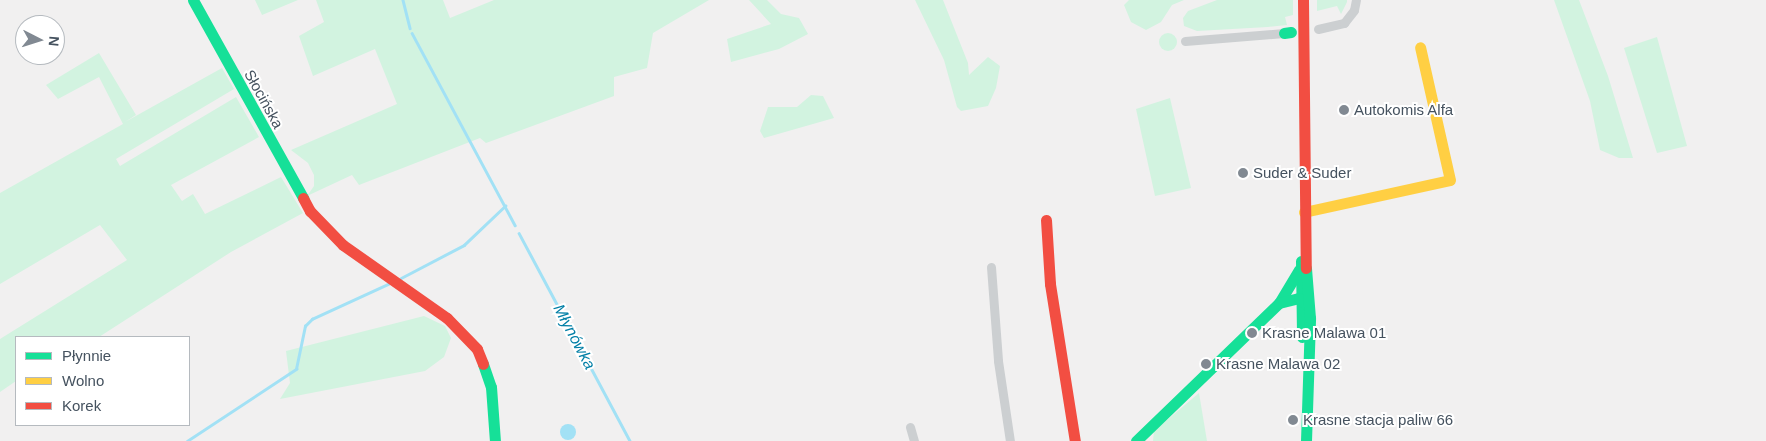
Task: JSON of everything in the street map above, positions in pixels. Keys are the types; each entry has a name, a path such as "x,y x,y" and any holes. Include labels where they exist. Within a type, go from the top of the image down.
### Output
{"street":[{"name":"Słocińska","path":"193,0 310,212 343,245 447,318 468,337 488,374 494,408 495,441"},
{"path":"1303,0 1304,236 1309,279 1306,441"},
{"path":"1303,22 1309,0"},
{"path":"1318,29 1344,23 1354,10 1356,0"},
{"path":"1185,41 1288,33"},
{"path":"1304,212 1450,180 1420,47"},
{"path":"1046,220 1050,284 1075,441"},
{"path":"1304,236 1299,270 1307,366"},
{"path":"991,266 998,361 1010,441"},
{"path":"1136,441 1279,302 1299,270"},
{"path":"1300,298 1309,279"},
{"path":"1279,302 1300,298"},
{"path":"1300,298 1309,310"},
{"path":"910,426 914,441"}],"green space":[{"path":"255,0 298,0 262,15"},
{"path":"316,0 443,0 450,18 494,0 709,0 653,33 647,68 614,77 614,96 486,143 480,138 359,185 352,175 307,196 314,186 314,175 308,163 291,150 397,104 375,49 313,76 299,36 324,22"},
{"path":"749,0 767,0 781,14 799,18 808,34 779,49 731,62 727,39 771,24"},
{"path":"915,0 943,0 968,63 969,75 988,57 1000,66 996,88 988,106 961,111 957,107 944,60"},
{"path":"1129,0 1184,0 1172,5 1161,22 1146,30 1131,22 1124,5"},
{"path":"1217,0 1293,0 1293,15 1285,17 1287,25 1268,27 1197,31 1184,26 1183,18 1188,11"},
{"path":"1317,0 1347,0 1347,2 1341,14 1337,6 1317,11"},
{"path":"1554,0 1579,0 1608,76 1633,158 1619,158 1600,150 1590,101"},
{"path":"1164,33 1172,33 1177,38 1175,49 1164,51 1159,46 1159,38"},
{"path":"1657,37 1687,146 1657,153 1624,48"},
{"path":"99,53 136,115 125,122 222,68 234,89 116,159 120,166 236,97 259,137 171,185 182,201 193,194 205,214 281,177 303,213 231,252 101,336 15,336 15,382 0,392 0,339 127,260 100,225 0,284 0,193 123,124 99,77 58,99 46,85"},
{"path":"811,95 823,96 834,118 764,138 760,131 768,107 797,107"},
{"path":"1170,98 1191,188 1155,196 1136,109"},
{"path":"424,316 445,326 451,338 444,357 425,371 280,399 290,383 286,351"},
{"path":"1199,393 1207,441 1153,441 1154,431"}],"water":[{"path":"565,424 571,424 576,429 574,438 565,440 560,435 560,429"}],"waterway":[{"name":"Młynówka","path":"403,0 410,28"},
{"name":"Młynówka","path":"412,33 515,225"},
{"path":"401,278 464,245 505,206"},
{"name":"Młynówka","path":"519,233 630,441"},
{"path":"187,441 296,369 305,326 312,319 388,284"}],"traffic: fast":[{"path":"193,0 303,198"},
{"path":"1284,33 1291,32"},
{"path":"1301,261 1302,337"},
{"path":"1306,268 1310,318 1306,441"},
{"path":"1279,303 1299,270"},
{"path":"1136,441 1279,303 1299,298 1308,306"},
{"path":"483,364 491,387 495,441"}],"traffic: slow":[{"path":"1304,212 1450,180 1420,47"}],"traffic: jam":[{"path":"1303,0 1306,268"},
{"path":"303,198 310,211 343,245 447,318 477,349 483,364"},
{"path":"1046,220 1050,284 1075,441"}],"place":[{"name":"Autokomis Alfa","path":"1344,110"},
{"name":"Suder & Suder","path":"1243,173"},
{"name":"Krasne Malawa 01","path":"1252,333"},
{"name":"Krasne Malawa 02","path":"1206,364"},
{"name":"Krasne stacja paliw 66","path":"1293,420"}]}
